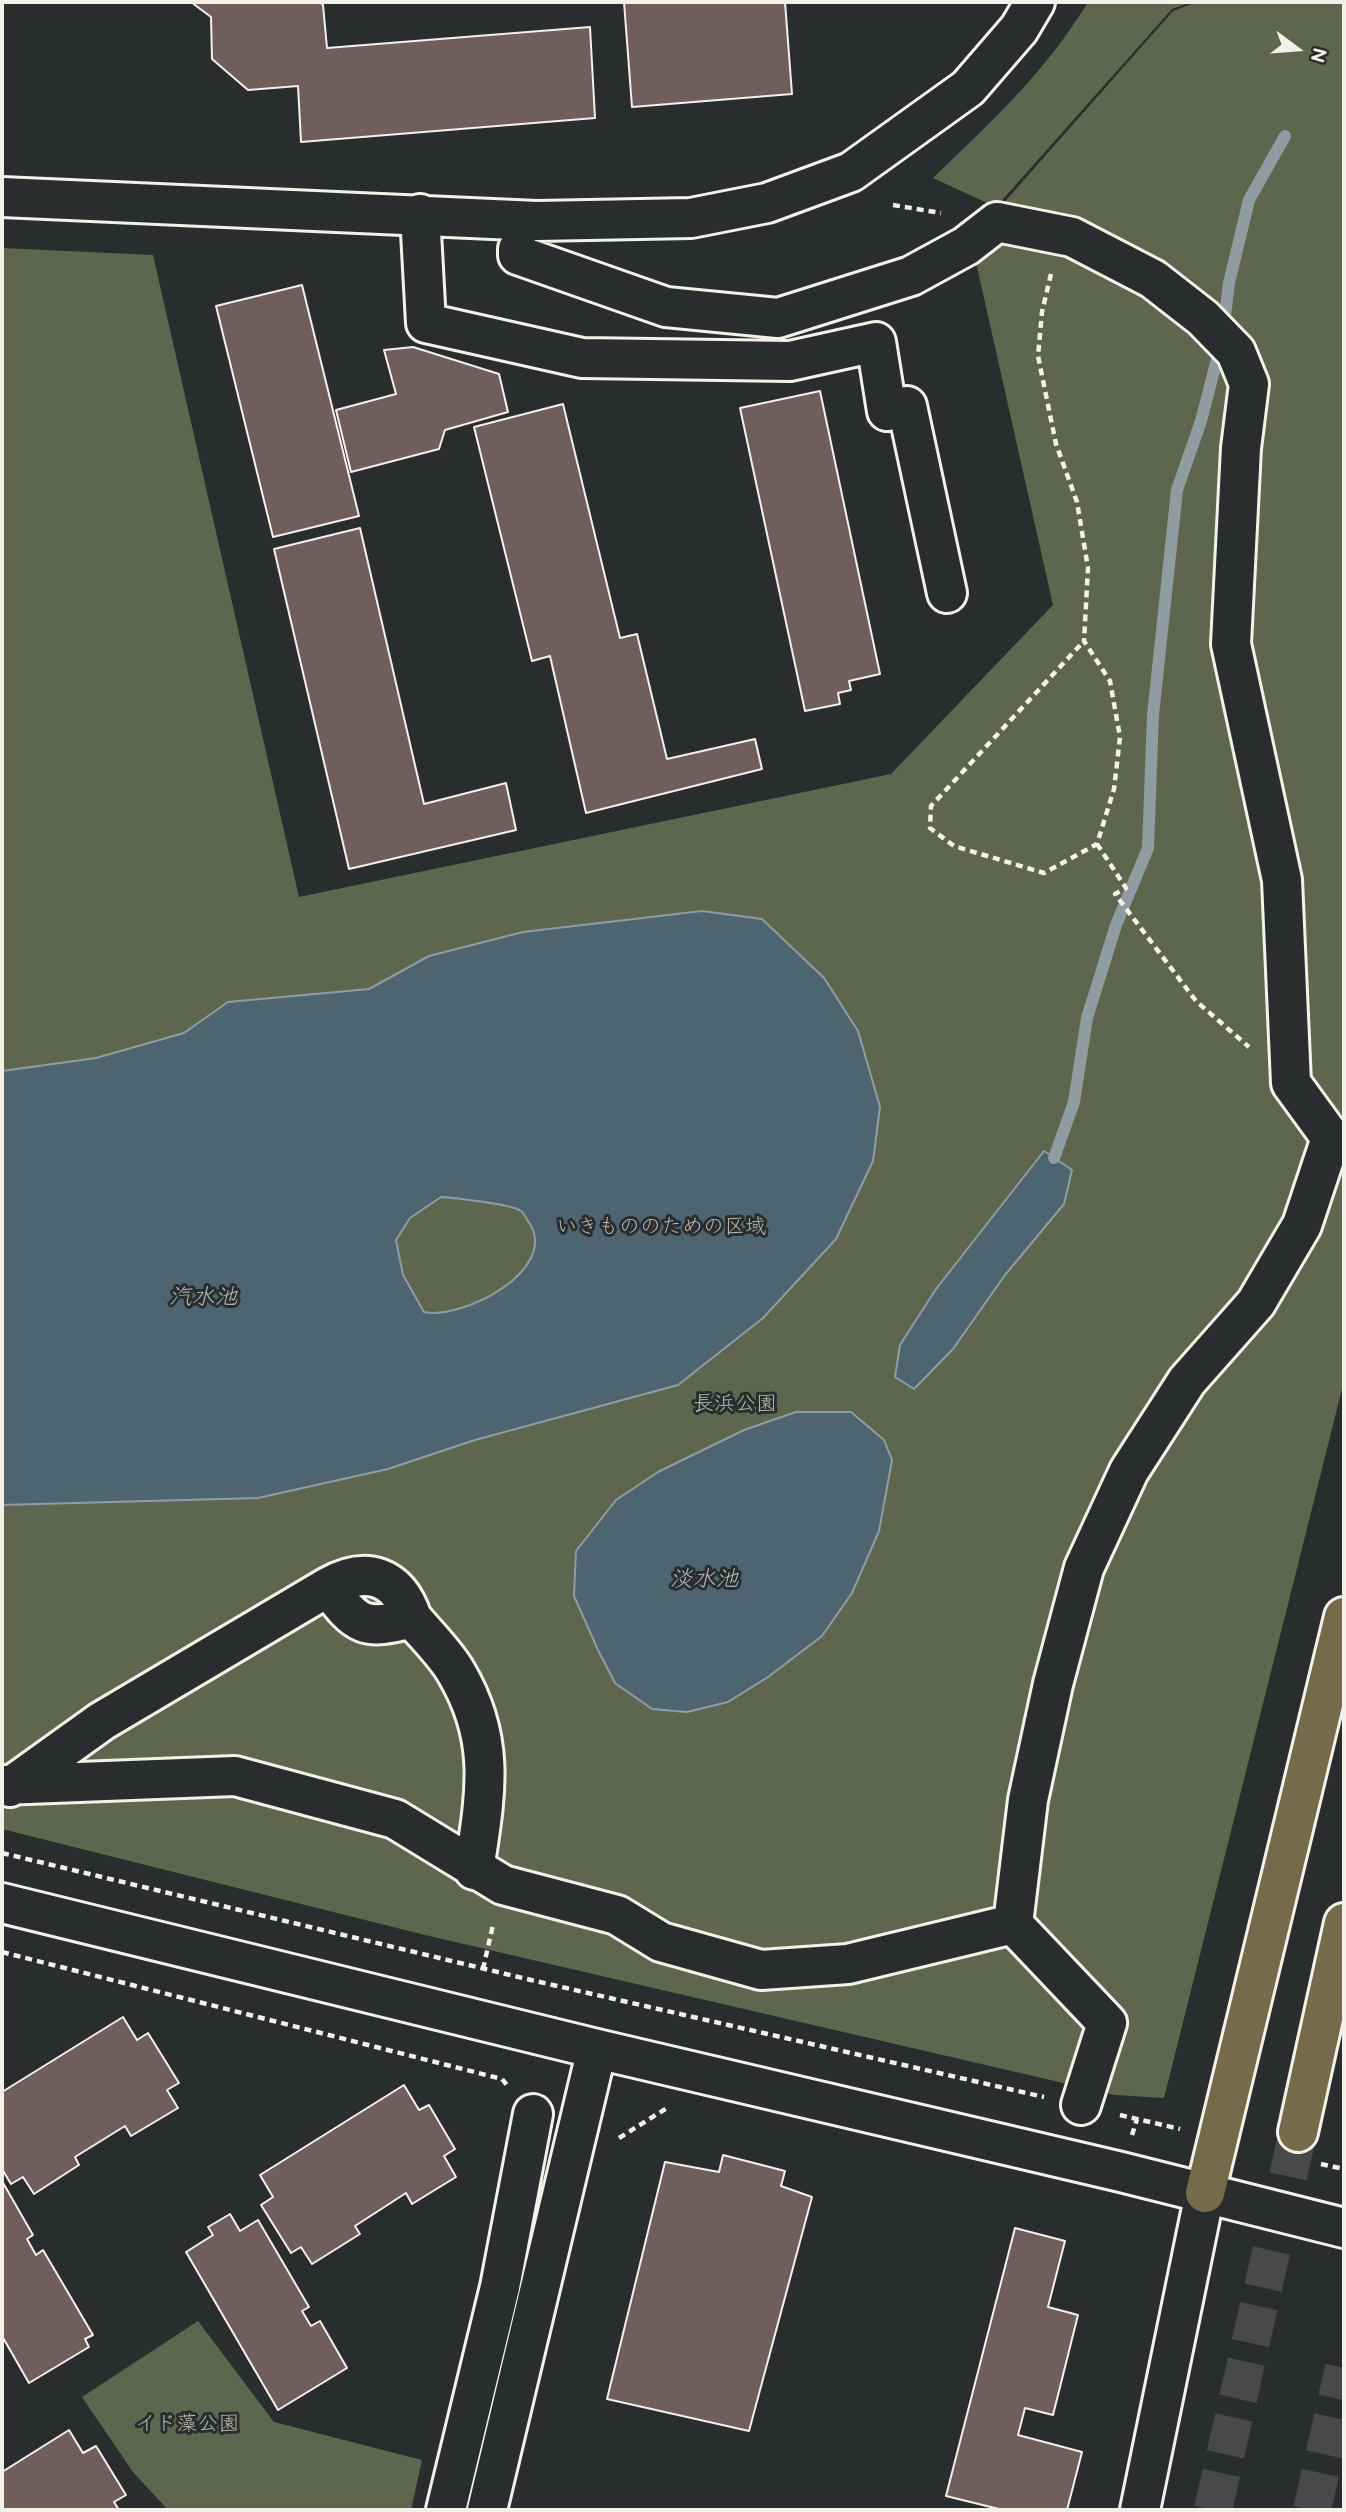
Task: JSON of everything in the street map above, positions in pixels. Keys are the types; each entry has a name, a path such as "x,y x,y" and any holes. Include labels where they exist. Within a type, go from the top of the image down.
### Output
{"highway":[{"path":"1205,2193 1344,1617"},
{"path":"1303,2146 1344,1923"}],"street":[{"path":"2,197 537,221 691,218 767,203 851,172 897,142 968,88 1019,29 1035,2"},
{"path":"420,214 426,323 582,358 790,361 876,342 887,411 907,407 947,593"},
{"path":"518,249 518,255 666,307 697,313 778,318 911,276 966,246 997,222 1072,237 1153,279 1203,318 1236,352 1249,384 1241,448 1231,644 1282,880 1291,1083 1338,1140 1302,1224 1256,1303 1187,1381 1129,1471 1084,1567 1028,1800 1013,1924"},
{"path":"6,1786 102,1721 328,1587 349,1615 369,1625 386,1625 412,1618 455,1670 469,1697 479,1728 487,1782 474,1870"},
{"path":"6,1786 235,1776 395,1819 474,1870 503,1885 617,1915 661,1942 761,1970 848,1964 1013,1924"},
{"path":"2,1903 1344,2228"},
{"path":"1013,1924 1107,2023 1081,2105"},
{"path":"486,2510 597,2049"},
{"path":"446,2510 500,2287 533,2114"},
{"path":"1140,2510 1205,2193"}],"path":[{"path":"1072,237 1052,269 1042,312 1038,356 1056,444 1077,502 1088,568 1084,641 1110,681 1120,737 1114,789 1097,844 1044,873 954,846 930,828 932,806 1084,641"},
{"path":"1097,844 1126,888 1115,894 1196,1001 1291,1083"},
{"path":"2,1853 531,1980 1217,2138"},
{"path":"2,1952 502,2079 533,2114"},
{"path":"578,2127 618,2138 666,2107 679,2110"},
{"path":"1303,2146 1344,2169"}],"green space":[{"path":"1088,2 1192,2 1172,9 996,207 933,178 1036,74"},
{"name":"長浜公園","path":"1197,2 1344,2 1344,1381 1164,2098 1115,2095 425,1935 2,1829 2,248 153,255 299,897 891,774 1053,605 971,240 1173,11"},
{"name":"イド藻公園","path":"198,2321 274,2422 422,2460 411,2510 168,2510 133,2472 82,2397"}],"water":[{"name":"汽水池","path":"702,911 762,919 824,978 858,1031 880,1107 873,1161 836,1239 763,1318 678,1385 475,1440 388,1469 258,1498 2,1505 2,1071 96,1058 184,1033 228,1002 369,989 429,956 523,932","holes":["441,1197 515,1208 521,1211 530,1224 535,1242 531,1259 519,1275 502,1289 461,1308 424,1312 403,1275 396,1240 410,1218"]},
{"path":"1044,1151 1072,1170 1064,1204 1005,1275 953,1349 914,1389 895,1377 900,1345 936,1289"},
{"name":"淡水池","path":"796,1412 851,1412 884,1440 892,1460 879,1531 852,1593 822,1636 768,1677 728,1702 687,1712 652,1709 615,1683 598,1650 574,1596 576,1551 616,1500 658,1472 744,1430"}],"building":[{"path":"191,2 320,2 323,5 327,48 590,27 595,118 301,142 298,86 248,90 212,59 211,17"},
{"path":"624,2 785,2 792,94 632,107"},
{"path":"302,285 359,516 273,537 216,306"},
{"path":"413,347 499,374 508,412 445,430 439,449 351,472 336,410 396,394 384,350"},
{"path":"820,391 880,674 849,681 851,690 838,693 840,704 805,711 740,408"},
{"path":"563,404 620,638 637,634 667,759 755,739 762,769 586,813 550,656 532,661 474,427"},
{"path":"360,528 424,804 506,783 516,830 349,869 274,549"},
{"path":"123,2017 137,2040 148,2033 179,2083 167,2090 178,2108 131,2136 125,2126 75,2157 79,2165 34,2194 23,2177 11,2184 2,2169 2,2092"},
{"path":"404,2085 419,2110 429,2105 455,2149 444,2156 456,2177 412,2204 406,2193 355,2226 360,2234 312,2264 301,2247 291,2253 261,2205 273,2197 260,2175"},
{"path":"723,2155 785,2171 781,2186 812,2197 749,2431 607,2399 665,2162 719,2172"},
{"path":"2,2181 33,2235 27,2239 36,2255 43,2250 93,2335 85,2339 89,2347 29,2383 2,2336"},
{"path":"230,2214 240,2231 258,2220 309,2307 302,2311 311,2326 320,2321 347,2368 278,2410 186,2252 213,2235 208,2227"},
{"path":"1015,2228 1065,2241 1048,2307 1078,2315 1053,2415 1025,2408 1018,2435 1082,2452 1067,2510 1003,2510 946,2496"},
{"path":"69,2430 83,2453 96,2446 126,2495 114,2502 119,2510 2,2510 2,2472"}],"waterway":[{"path":"1054,1158 1074,1102 1087,1018 1116,925 1148,848 1153,715 1177,490 1201,421 1222,340 1229,283 1249,200 1285,136"}],"tunnel":[{"path":"1213,2510 1298,2132"},
{"path":"1312,2510 1344,2368"}],"park label":[{"name":"いきもののための区域","path":"661,1228"}]}
